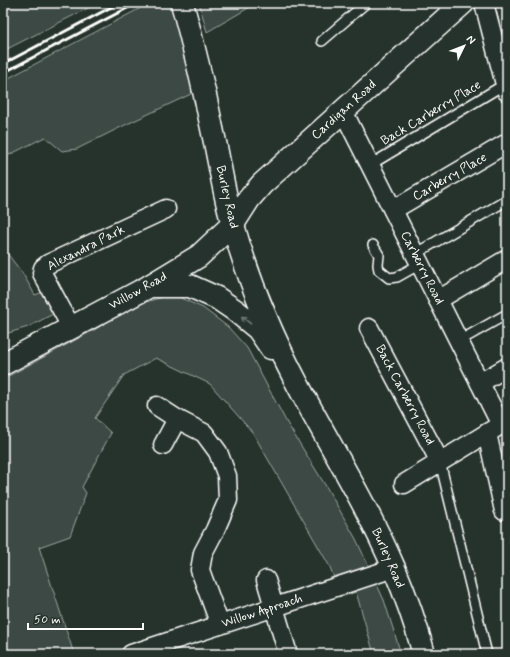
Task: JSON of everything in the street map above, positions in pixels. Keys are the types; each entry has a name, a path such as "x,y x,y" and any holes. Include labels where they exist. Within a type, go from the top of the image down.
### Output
{"street":[{"name":"Burley Road","path":"182,3 191,36 233,224 248,274 296,383 365,508 394,568 416,626 424,654"},
{"name":"Cardigan Road","path":"233,224 249,199 262,184 463,3"},
{"path":"484,3 506,88"},
{"name":"Carberry Road","path":"343,111 480,383 499,426 506,517"},
{"name":"Carberry Place","path":"393,210 507,143"},
{"name":"Alexandra Park","path":"71,327 42,273 43,268 48,264 166,209"},
{"name":"Willow Road","path":"3,364 148,286 199,256 233,224"},
{"path":"438,300 507,259"},
{"path":"148,286 190,286 217,298 236,311 258,330 296,383"},
{"name":"Back Carberry Road","path":"369,328 440,462"},
{"name":"Willow Road","path":"3,352 36,345"},
{"path":"480,383 507,367"},
{"path":"157,406 177,419 204,433 218,452 227,476 228,500 203,553 200,570 220,625"},
{"path":"163,445 177,419"},
{"path":"404,484 499,426"},
{"name":"Willow Approach","path":"131,654 394,568"},
{"path":"266,580 288,654"}],"lane":[{"path":"322,41 366,3"},
{"name":"Back Carberry Place","path":"370,165 506,88"},
{"path":"374,245 379,255 379,270 389,278 397,277 418,259 507,200"},
{"path":"459,342 507,314"},
{"path":"440,462 487,654"}],"shaded area":[{"path":"3,3 98,3 3,51"},
{"path":"150,3 171,3 182,39 193,87 191,94 77,149 62,151 45,137 3,158 3,81"},
{"path":"199,3 257,3 207,32"},
{"path":"3,248 23,274 35,295 43,292 55,313 28,327 5,334 3,334"},
{"path":"174,295 203,308 228,327 247,348 287,423 356,539 384,600 401,654 374,654 356,592 341,597 330,567 253,433 210,384 156,358 124,375 95,418 111,433 82,487 86,493 70,536 39,547 74,654 3,654 3,379 94,330 133,306"}],"railway":[{"path":"3,64 119,3"},
{"path":"3,73 137,3"}]}
